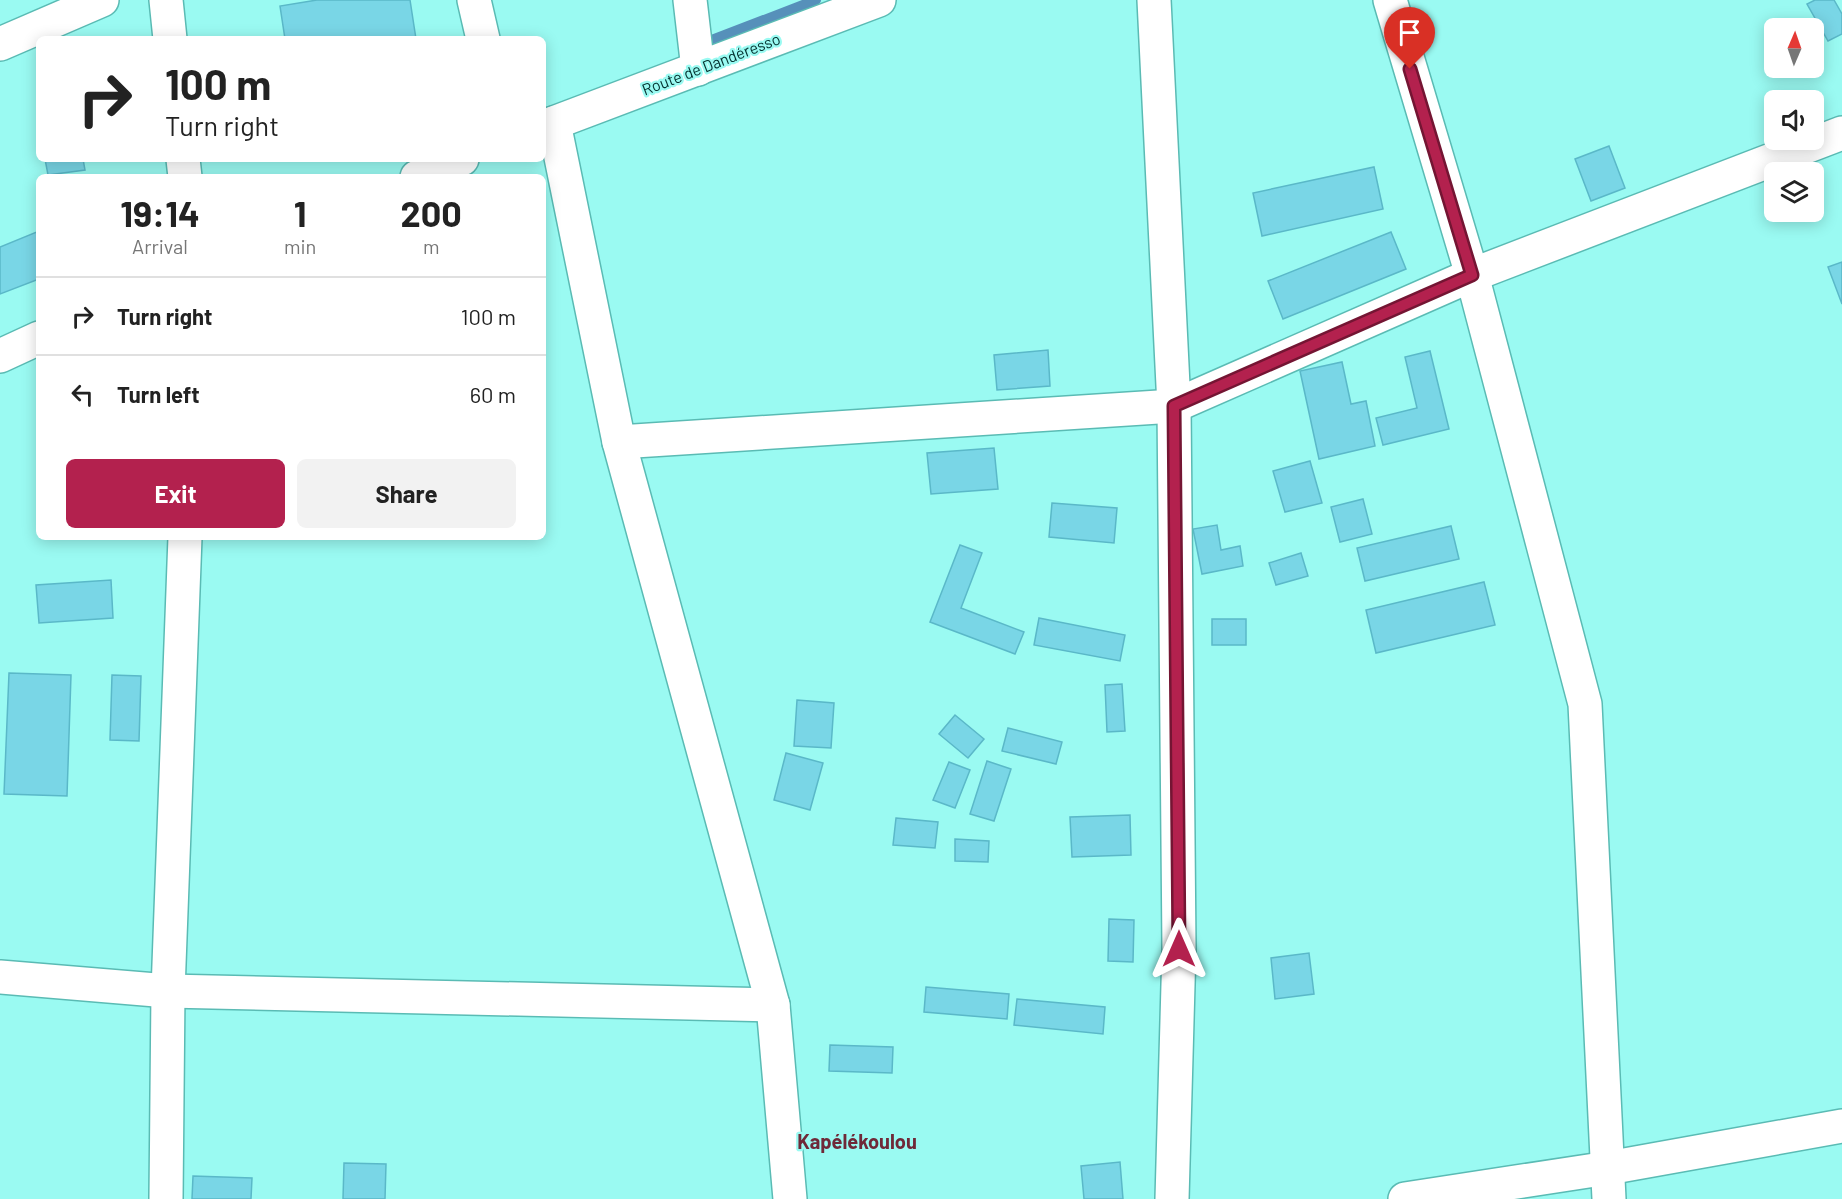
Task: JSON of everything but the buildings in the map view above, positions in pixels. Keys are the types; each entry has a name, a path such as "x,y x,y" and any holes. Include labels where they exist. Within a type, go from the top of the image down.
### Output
{"street":[{"path":"0,44 102,0"},
{"path":"166,0 170,36"},
{"path":"474,0 482,36"},
{"path":"690,0 698,69"},
{"name":"Route de Dandéresso","path":"549,125 879,0"},
{"path":"1154,0 1174,406 1179,949 1172,1199"},
{"path":"1390,0 1472,275 1585,704 1608,1184"},
{"path":"549,125 619,442 773,1005 790,1199"},
{"path":"619,442 1174,406 1472,275 1842,133"},
{"path":"424,174 454,162"},
{"path":"0,356 36,339"},
{"path":"166,1199 168,991 185,540"},
{"path":"0,977 168,991 773,1005"},
{"path":"1405,1199 1608,1184 1842,1126"}],"waterway":[{"path":"704,43 816,0"}],"district":[{"name":"Kapélékoulou","path":"857,1142"}],"route":[{"path":"1179,949 1174,406 1472,275 1410,69"}]}
